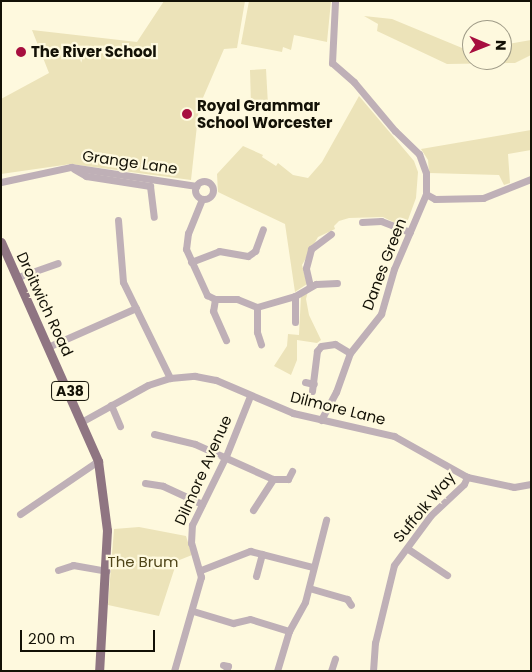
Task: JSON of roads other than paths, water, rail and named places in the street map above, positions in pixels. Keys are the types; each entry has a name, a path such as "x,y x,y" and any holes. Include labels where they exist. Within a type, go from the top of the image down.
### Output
{"main road":[{"name":"Droitwich Road","path":"1,242 50,346 83,421 98,461 106,506 106,571 99,671"}],"street":[{"path":"335,1 332,63 354,82 395,131 419,154 426,173 426,194 434,199"},
{"path":"71,167 86,176 150,186 154,217"},
{"name":"Grange Lane","path":"1,182 71,167 197,186"},
{"path":"422,207 434,199 483,198 531,179"},
{"path":"206,181 213,187 211,196 202,199 196,194 197,186 206,181"},
{"name":"Danes Green","path":"321,420 336,392 350,353 381,314 394,268 426,194"},
{"path":"202,199 186,241 191,262 202,290 215,299 237,299 258,308 295,296 310,286 338,283"},
{"path":"118,220 116,234 123,282 170,378"},
{"path":"362,222 381,221 410,232"},
{"path":"191,262 219,251 248,256 255,251 264,228"},
{"path":"310,286 306,268 311,249 331,234"},
{"path":"18,277 58,263"},
{"path":"295,296 295,322"},
{"path":"215,299 213,311 225,332 226,340"},
{"path":"50,346 136,308"},
{"path":"258,308 257,332 261,344"},
{"path":"305,382 313,387 317,352 321,346 335,344 350,353"},
{"name":"Dilmore Lane","path":"83,421 148,385 170,378 195,376 216,380 293,413 394,436 467,477 514,487 531,484"},
{"name":"Dilmore Avenue","path":"174,671 193,611 201,570 189,535 226,456 250,396"},
{"path":"111,405 120,426"},
{"path":"154,434 195,444 226,456 273,479 288,479 292,471"},
{"path":"20,514 98,461"},
{"name":"Suffolk Way","path":"373,671 375,643 390,577 432,515 464,484 467,477"},
{"path":"253,510 273,479"},
{"path":"145,483 163,486 202,504"},
{"path":"276,671 288,631 301,610 309,588 326,520"},
{"path":"408,549 447,575"},
{"path":"201,570 239,553 262,554 313,567"},
{"path":"256,576 262,554"},
{"path":"58,570 73,565 106,571"},
{"path":"309,588 347,599 351,605"},
{"path":"193,611 233,623 250,619 288,631"},
{"path":"331,671 335,658"}],"place":[{"name":"The River School","path":"21,52"},
{"name":"Royal Grammar School Worcester","path":"187,114"}],"park label":[{"name":"The Brum","path":"143,562"}]}
